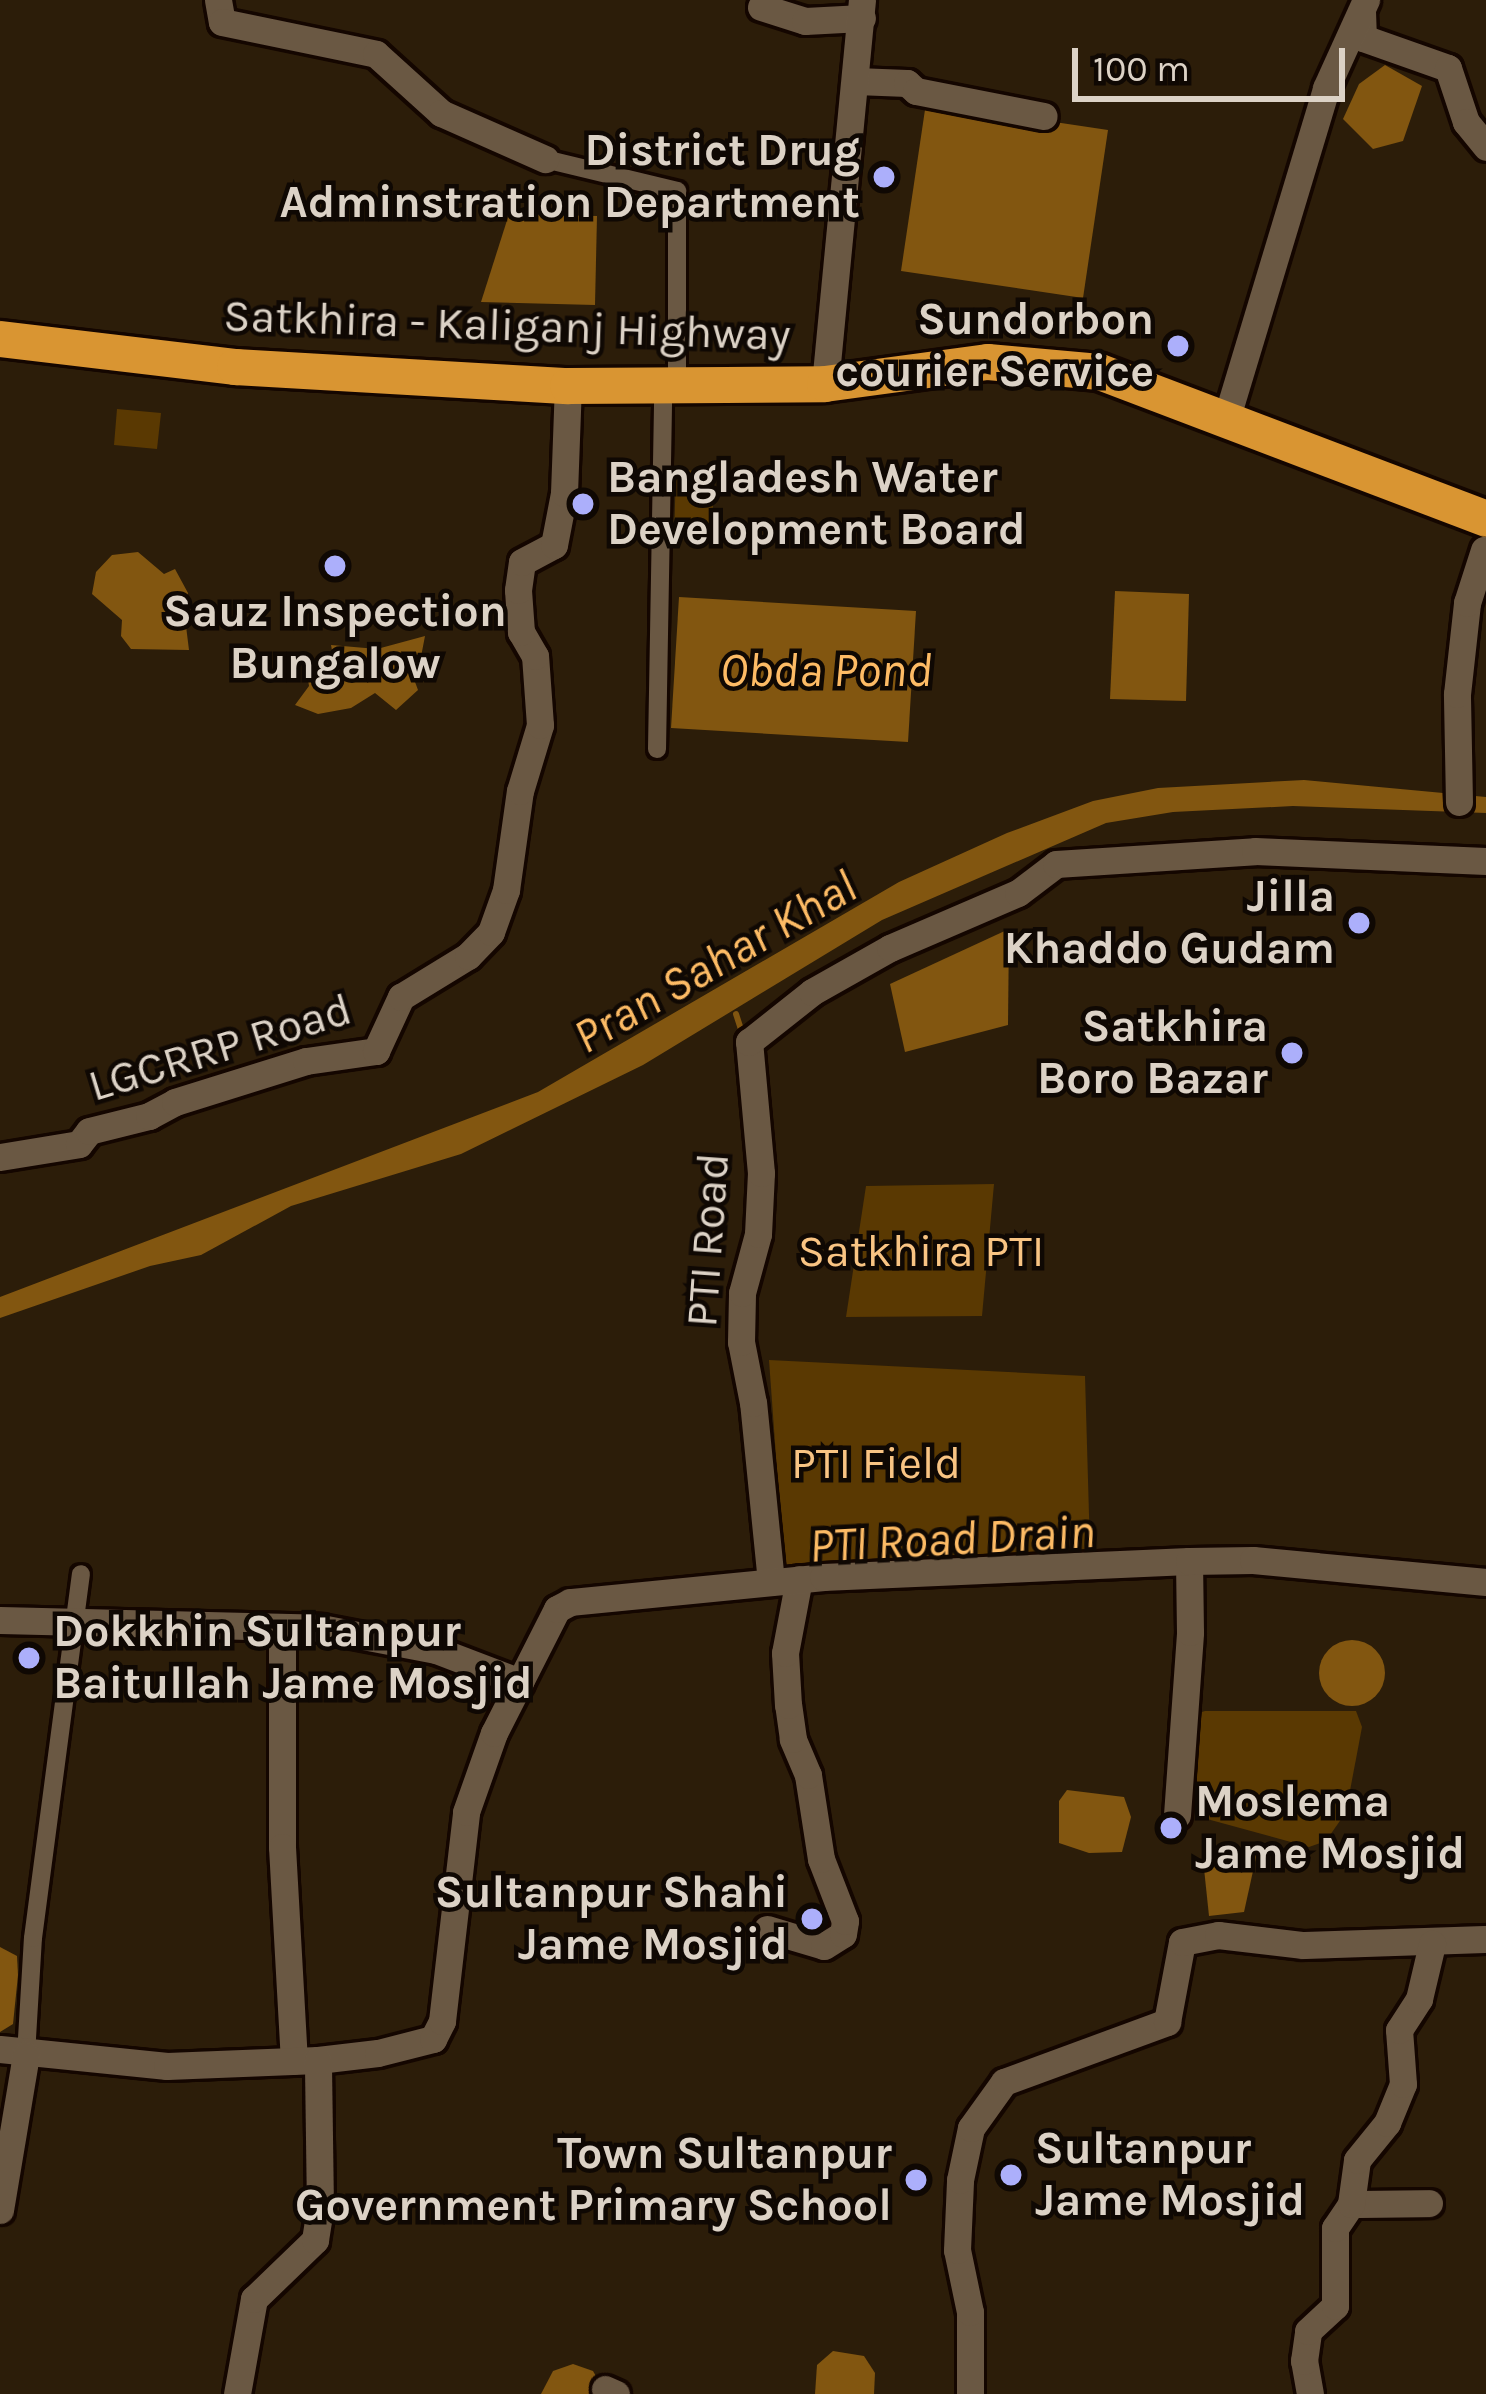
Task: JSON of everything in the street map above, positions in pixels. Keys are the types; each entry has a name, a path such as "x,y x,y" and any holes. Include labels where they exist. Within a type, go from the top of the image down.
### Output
{"highway":[{"name":"Satkhira - Kaliganj Highway","path":"0,339 236,367 568,386 825,384 988,362 1100,372 1226,420 1485,534"}],"street":[{"path":"218,0 222,22 376,54 441,112 545,159 677,190 657,748"},
{"path":"1364,6 1363,38 1448,68 1466,122 1486,147"},
{"path":"1226,420 1326,88 1364,6"},
{"path":"760,7 805,21 862,9 825,384"},
{"path":"856,81 908,83 916,91 1044,116"},
{"name":"LGCRRP Road","path":"0,1157 79,1144 88,1131 149,1116 175,1102 306,1061 376,1051 401,997 468,956 490,932 506,890 520,791 540,725 535,656 521,632 522,562 554,545 564,493 568,386"},
{"path":"1459,802 1457,694 1467,603 1485,534"},
{"name":"PTI Road","path":"785,1580 742,1342 742,1293 758,1234 761,1173 749,1042 812,992 890,948 1018,892 1056,864 1255,851 1486,861"},
{"path":"13,2052 167,2066 378,2054 434,2038 442,2021 466,1812 494,1732 557,1609 570,1602 785,1580 1253,1560 1486,1582"},
{"path":"1177,1815 1190,1632 1189,1562"},
{"path":"0,2210 13,2052 33,1938 81,1574"},
{"path":"767,1929 824,1946 843,1934 845,1921 820,1859 808,1775 793,1739 785,1653 785,1580"},
{"path":"0,1620 321,1628 436,1650 520,1682"},
{"path":"238,2394 254,2300 315,2240 320,2209 282,1847 282,1627"},
{"path":"970,2394 970,2312 957,2250 960,2180 971,2128 1004,2082 1167,2022 1182,1942 1218,1935 1303,1945 1340,1940 1432,1944 1486,1939"},
{"path":"1310,2394 1304,2361 1308,2331 1335,2306 1335,2228 1351,2204 1357,2160 1387,2123 1403,2084 1399,2030 1419,1999 1432,1944"},
{"path":"1351,2204 1429,2203"}],"green space":[{"path":"117,409 161,413 157,449 114,445"},
{"path":"676,470 714,471 712,539 674,538"},
{"name":"Satkhira PTI","path":"994,1184 982,1316 846,1317 866,1186"},
{"name":"PTI Field","path":"769,1360 1085,1376 1090,1549 784,1567"},
{"path":"1205,1711 1356,1711 1362,1727 1346,1812 1326,1841 1309,1847 1207,1819 1190,1784 1192,1715"}],"water":[{"path":"1385,65 1422,86 1403,141 1373,149 1343,119 1359,84"},
{"path":"926,103 1108,130 1083,298 901,271"},
{"path":"509,214 597,216 595,305 481,302"},
{"path":"138,552 164,574 175,569 188,593 184,610 189,650 131,649 121,636 122,620 92,594 96,572 112,555"},
{"path":"1115,591 1189,594 1186,701 1110,699"},
{"name":"Obda Pond","path":"679,597 916,611 908,742 671,728"},
{"path":"425,636 420,662 411,671 418,690 396,710 375,693 351,708 318,714 295,705 309,686 305,661 333,656 331,645 377,649"},
{"path":"1304,780 1486,797 1486,813 1293,806 1173,812 1106,823 882,920 643,1065 461,1154 291,1206 201,1255 150,1266 0,1318 0,1297 538,1092 899,882 1007,833 1093,801 1158,788"},
{"path":"1009,929 1008,1025 905,1052 890,984"},
{"path":"1352,1640 1375,1650 1385,1673 1375,1696 1352,1706 1329,1696 1319,1673 1329,1650"},
{"path":"1067,1790 1124,1797 1131,1817 1122,1852 1089,1853 1059,1843 1059,1801"},
{"path":"1257,1853 1244,1912 1209,1916 1203,1859"},
{"path":"0,1947 17,1956 18,1975 13,2024 0,2032"},
{"path":"833,2351 864,2356 875,2373 874,2394 815,2394 817,2365"},
{"path":"573,2364 593,2371 606,2394 541,2394 553,2371"}],"waterway":[{"name":"PTI Road Drain","path":"736,1014 743,1036"}],"place":[{"name":"District Drug Adminstration Department","path":"884,177"},
{"name":"Sundorbon courier Service","path":"1178,346"},
{"name":"Bangladesh Water Development Board","path":"583,504"},
{"name":"Sauz Inspection Bungalow","path":"335,566"},
{"name":"Jilla Khaddo Gudam","path":"1359,923"},
{"name":"Satkhira Boro Bazar","path":"1292,1053"},
{"name":"Dokkhin Sultanpur Baitullah Jame Mosjid","path":"29,1658"},
{"name":"Moslema Jame Mosjid","path":"1171,1828"},
{"name":"Sultanpur Shahi Jame Mosjid","path":"812,1919"},
{"name":"Sultanpur Jame Mosjid","path":"1011,2175"},
{"name":"Town Sultanpur Government Primary School","path":"916,2180"}],"water label":[{"name":"Pran Sahar Khal","path":"715,962"}]}
